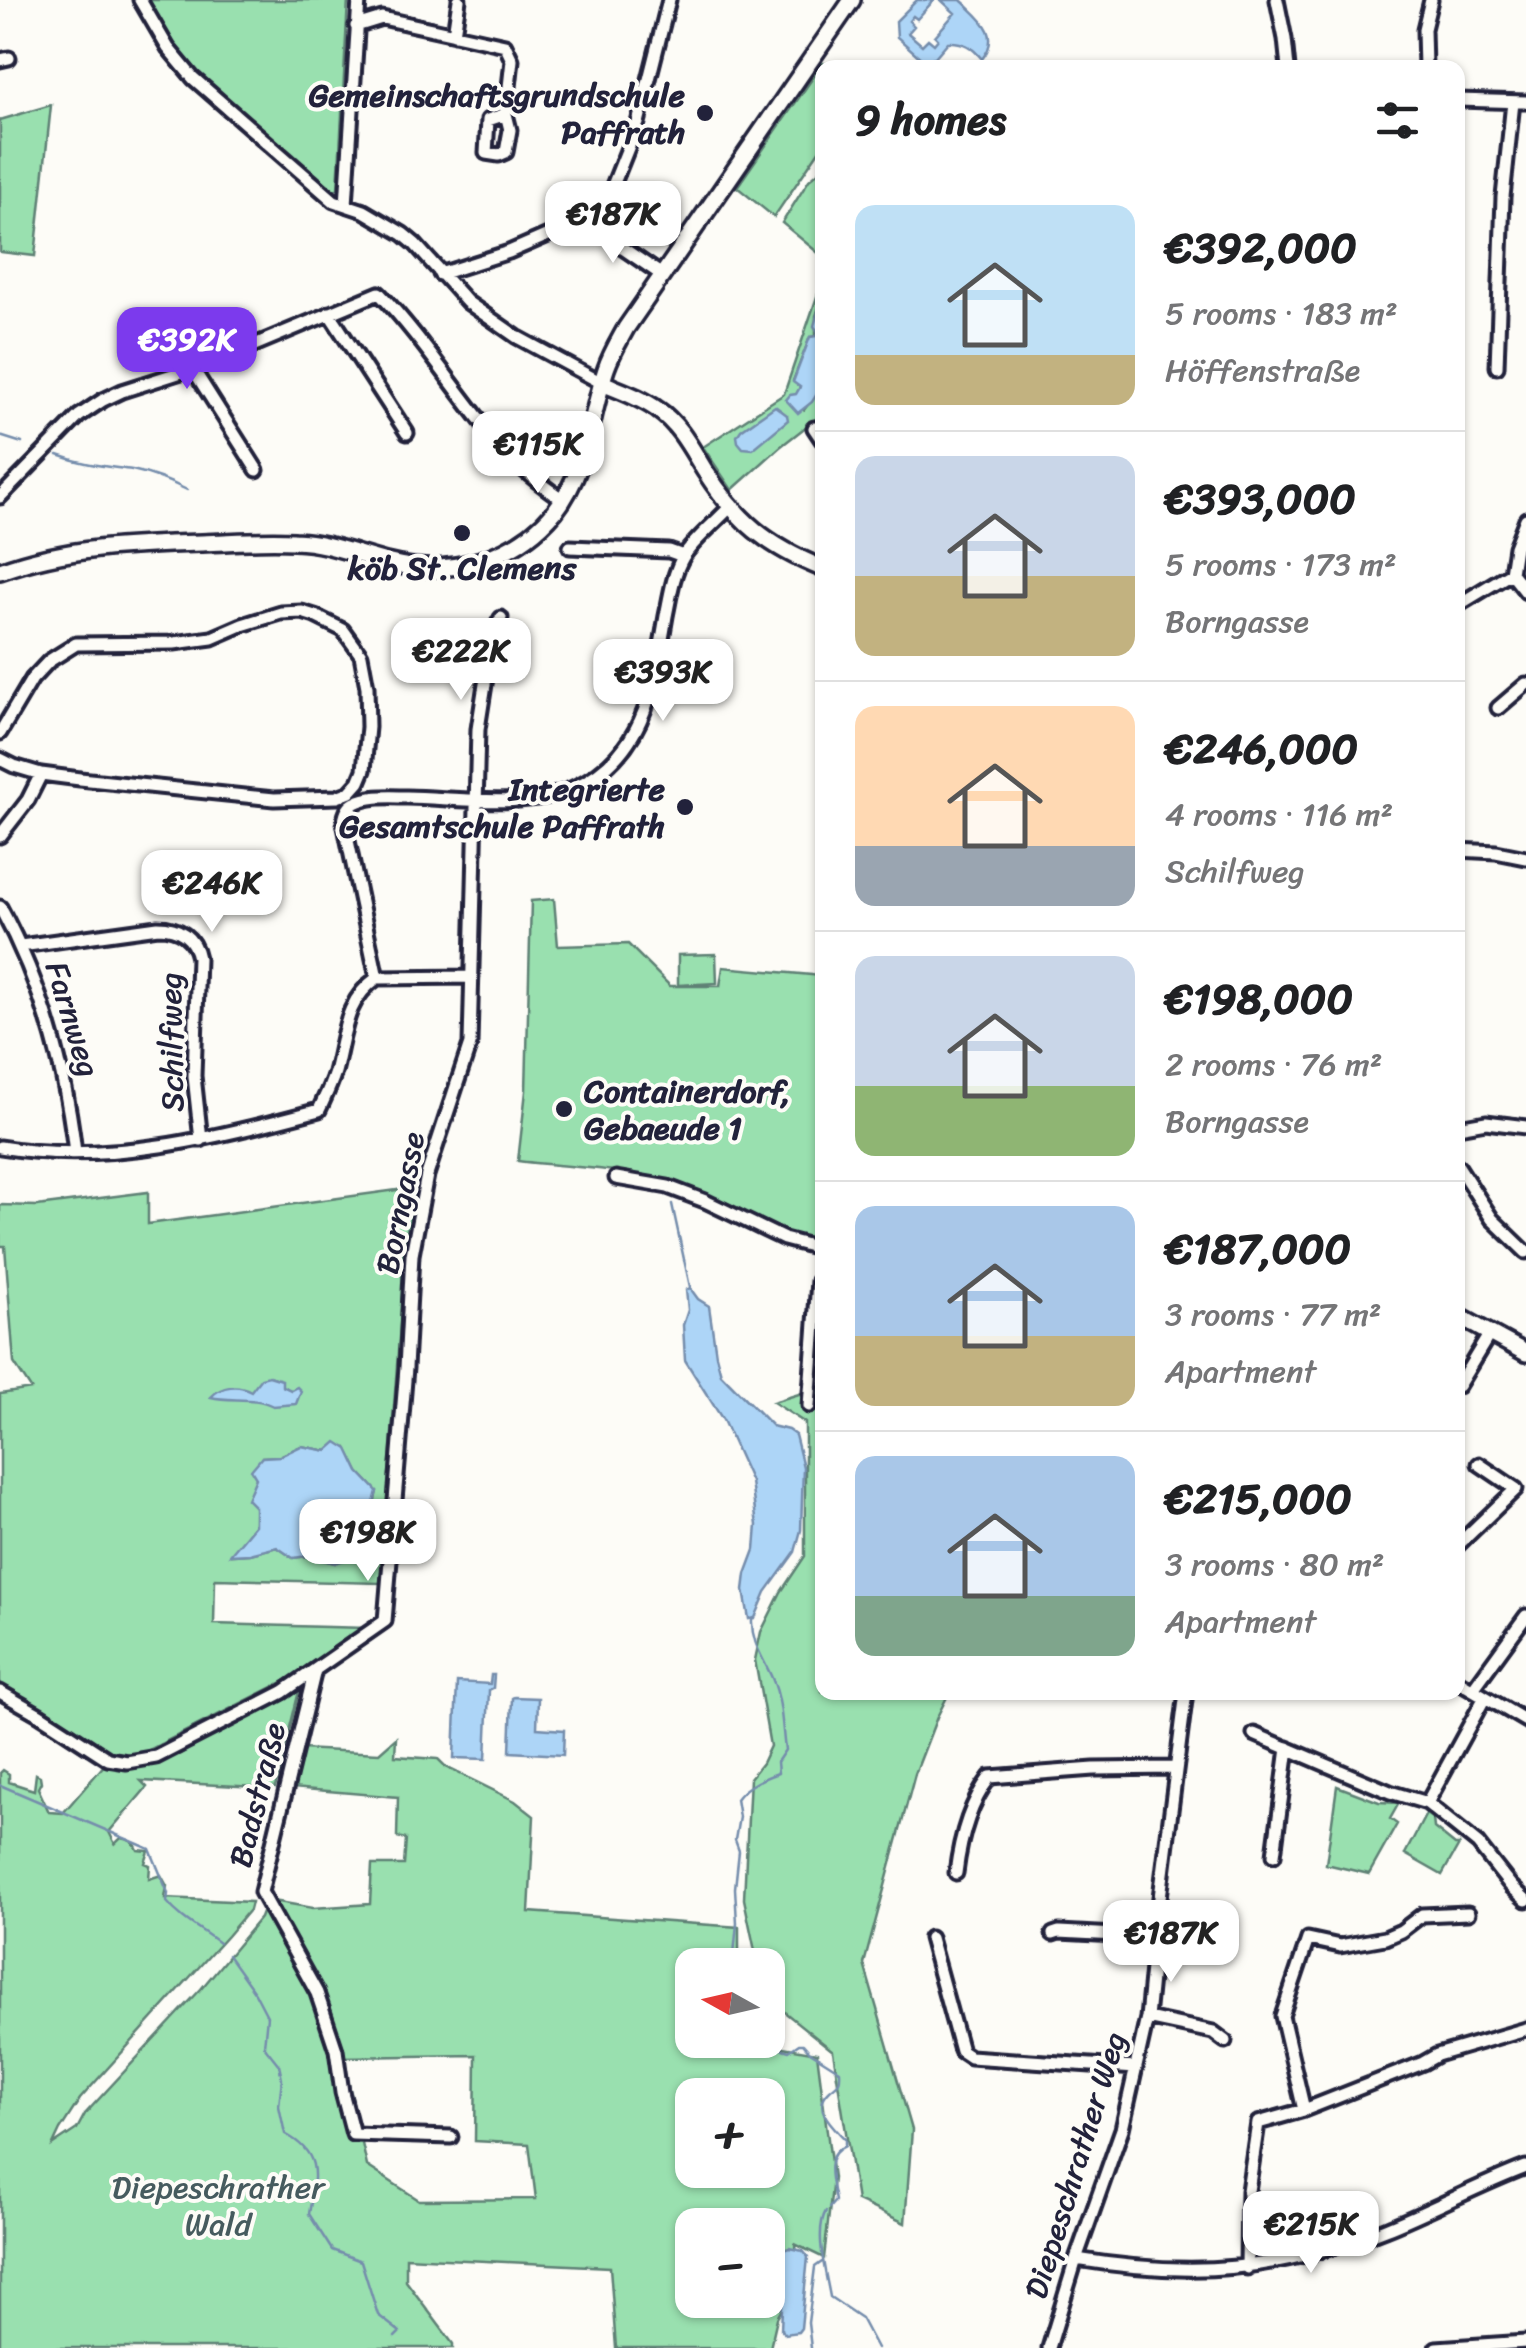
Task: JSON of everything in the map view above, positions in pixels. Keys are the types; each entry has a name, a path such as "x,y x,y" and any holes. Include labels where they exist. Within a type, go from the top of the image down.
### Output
{"main road":[{"path":"0,571 58,554 98,548 305,541 408,567 432,568 488,559 538,529 563,500 581,465 611,355 626,328 852,0"},
{"path":"602,383 658,410 673,423 730,508 777,547 815,565"},
{"path":"1465,1320 1526,1353"}],"street":[{"path":"140,0 168,48 193,78 334,201 377,218 403,234 468,302 498,324 602,383"},
{"path":"346,204 359,0"},
{"path":"454,34 459,0"},
{"path":"662,275 621,246 607,221 612,188 638,123 669,0"},
{"path":"1277,0 1287,60"},
{"path":"1425,60 1424,29 1431,0"},
{"path":"356,26 382,18 505,45 512,54 506,114"},
{"path":"1465,100 1520,102 1504,197 1498,367"},
{"path":"440,274 510,252 578,222 607,221"},
{"path":"0,497 79,416 122,391 193,369 379,292 495,440 528,474 563,500"},
{"path":"330,312 408,433"},
{"path":"193,369 256,470"},
{"path":"0,759 42,774 270,799 546,798 576,788 618,756 642,720 653,688 670,591 683,556 730,508"},
{"path":"1465,601 1510,572 1526,519"},
{"path":"570,547 669,551 683,556"},
{"path":"1510,572 1526,592"},
{"path":"0,733 48,661 76,644 205,639 281,613 302,612 343,630 361,656 367,687 364,770 344,822 377,978"},
{"name":"Borngasse","path":"316,1670 385,1621 412,1256 427,1175 470,1044 478,729 493,634 502,618"},
{"path":"1498,708 1526,684"},
{"path":"0,836 42,774"},
{"path":"1465,850 1526,858"},
{"name":"Farnweg","path":"0,907 21,946 57,1046 75,1152"},
{"name":"Schilfweg","path":"21,946 158,927 177,930 192,942 198,958 194,1062 201,1140"},
{"path":"0,1148 75,1152 150,1148 230,1134 319,1110 333,1077 351,1004 359,992 377,978 472,978"},
{"path":"1465,1126 1486,1122 1526,1127"},
{"path":"1465,1177 1492,1219 1526,1252"},
{"path":"616,1178 668,1187 784,1239 815,1247"},
{"path":"809,1406 815,1323"},
{"path":"1465,1374 1490,1333"},
{"path":"1465,1538 1516,1489 1480,1464"},
{"path":"1473,1689 1526,1616"},
{"path":"0,1692 108,1759 128,1762 156,1757 270,1699 316,1670"},
{"name":"Badstraße","path":"316,1670 262,1892 318,1993 336,2050 353,2134 451,2137"},
{"path":"1465,1685 1526,1721"},
{"path":"1427,1803 1484,1697"},
{"name":"Diepeschrather Weg","path":"1050,2348 1122,2128 1148,2018 1185,1700"},
{"path":"1254,1734 1390,1792 1427,1803 1478,1844 1526,1900"},
{"path":"1274,1855 1288,1748"},
{"path":"956,1872 977,1794 990,1777 1175,1768"},
{"path":"1304,2110 1282,2016 1308,1939 1340,1946 1385,1938 1422,1915 1468,1913"},
{"path":"1054,1934 1155,1937"},
{"path":"930,1938 961,2051 970,2058 1136,2068"},
{"path":"1148,2018 1213,2032 1225,2041"},
{"path":"1247,2268 1248,2191 1258,2123 1304,2110 1436,2055 1526,2029"},
{"path":"1076,2259 1174,2271 1247,2268 1322,2252 1526,2168"},
{"path":"1436,2348 1521,2344"}],"green space":[{"path":"148,0 348,0 338,189 329,191 194,69"},
{"path":"815,75 815,156 774,217 737,187"},
{"path":"51,105 35,256 0,252 0,120"},
{"path":"815,175 815,250 782,223"},
{"path":"815,303 815,337 810,337 793,381 800,387 796,395 804,410 815,395 815,420 732,490 703,447 784,394"},
{"path":"554,899 558,946 628,944 670,986 720,986 723,967 815,975 815,1240 764,1225 654,1179 518,1161 526,1091 531,901"},
{"path":"716,954 717,983 678,985 678,955"},
{"path":"419,1187 407,1230 381,1583 215,1579 214,1624 365,1628 304,1671 131,1759 115,1757 0,1683 0,1394 31,1389 14,1363 5,1246 0,1246 0,1205 37,1206 148,1192 148,1224","holes":["301,1446 328,1451 347,1448 359,1472 377,1491 367,1532 335,1563 308,1556 293,1558 277,1547 232,1555 255,1525 256,1478 262,1457 280,1456"]},
{"path":"815,1389 815,1700 946,1700 915,1774 864,1964 912,2130 905,2223 857,2201 833,2051 785,2013 785,1948 754,1948 744,1899 750,1778 770,1746 755,1660 761,1632 805,1556 805,1423 773,1402"},
{"name":"Diepeschrather Wald","path":"301,1683 275,1788 141,1781 147,1787 109,1832 115,1844 124,1838 138,1850 149,1851 145,1863 150,1865 149,1879 161,1875 167,1886 165,1898 251,1902 227,1936 80,2099 53,2145 77,2129 85,2114 201,1989 260,1918 267,1900 313,1908 370,1904 372,1865 404,1865 406,1839 397,1837 398,1797 291,1788 301,1749 379,1753 396,1738 395,1756 438,1759 446,1767 515,1801 534,1816 529,1912 739,1927 739,1948 675,1948 675,2058 785,2058 785,2047 817,2053 833,2178 824,2258 795,2244 797,2282 785,2304 785,2208 675,2208 675,2318 777,2318 770,2348 616,2348 610,2267 406,2257 406,2281 453,2348 0,2348 0,1773 3,1770 9,1774 9,1782 34,1790 36,1774 40,1776 38,1788 49,1812 63,1813 106,1763 121,1769 180,1754","holes":["476,2055 475,2141 529,2144 536,2199 419,2200 367,2166 343,2057"]},
{"path":"1337,1786 1379,1802 1399,1803 1390,1819 1397,1824 1369,1874 1326,1864"},
{"path":"1426,1814 1433,1819 1434,1828 1459,1845 1442,1875 1405,1854"}],"water":[{"path":"917,0 934,0 917,19 913,16 909,21 914,26 908,33 922,45 928,39 934,44 938,39 935,36 955,13 941,0 961,0 986,26 988,50 982,59 967,46 948,42 935,57 923,60 897,37 896,21"},
{"path":"815,336 815,397 798,413 786,400 800,387 793,382 810,337"},
{"path":"775,406 788,420 753,449 743,448 737,436 741,430"},
{"path":"690,1288 709,1306 721,1374 772,1426 795,1435 803,1467 801,1530 795,1552 766,1592 755,1618 749,1619 744,1590 757,1525 751,1482 723,1420 685,1360 683,1325 688,1310 686,1290"},
{"path":"261,1378 282,1380 282,1386 301,1391 296,1404 273,1406 211,1397 230,1387 251,1391"},
{"path":"337,1442 348,1449 359,1472 377,1491 367,1532 354,1543 351,1558 335,1563 308,1556 293,1558 277,1547 230,1555 255,1525 255,1507 247,1499 256,1478 251,1470 262,1457 280,1456 301,1446 327,1451"},
{"path":"491,1675 486,1759 454,1758 457,1682 490,1684"},
{"path":"514,1697 538,1698 537,1728 564,1730 563,1755 510,1752"},
{"path":"785,2249 803,2251 808,2257 801,2328 785,2334 781,2330 782,2318 785,2318"}],"waterway":[{"path":"0,436 22,443"},
{"path":"58,455 139,472 187,490"},
{"path":"672,1204 690,1287"},
{"path":"735,1948 739,1851 735,1840 739,1817 736,1799 750,1786 778,1773 777,1762 785,1750 778,1695 756,1643 752,1619"},
{"path":"0,1785 150,1849 168,1893 167,1902 219,1943"},
{"path":"228,1955 267,2016 264,2046 279,2065 279,2106 285,2134 306,2150 314,2168 309,2214 332,2250 361,2261 378,2315 400,2332 395,2337"},
{"path":"785,2050 803,2044 840,2071 839,2081 822,2104 826,2117 845,2139 845,2146 831,2162 835,2201 829,2208"},
{"path":"826,2211 821,2241 830,2297 861,2318 877,2348"},
{"path":"811,2348 808,2323 815,2267 822,2262"}],"place":[{"name":"Gemeinschaftsgrundschule Paffrath","path":"705,113"},
{"name":"köb St. Clemens","path":"462,533"},
{"name":"Integrierte Gesamtschule Paffrath","path":"685,807"},
{"name":"Containerdorf, Gebaeude 1","path":"564,1109"}]}
